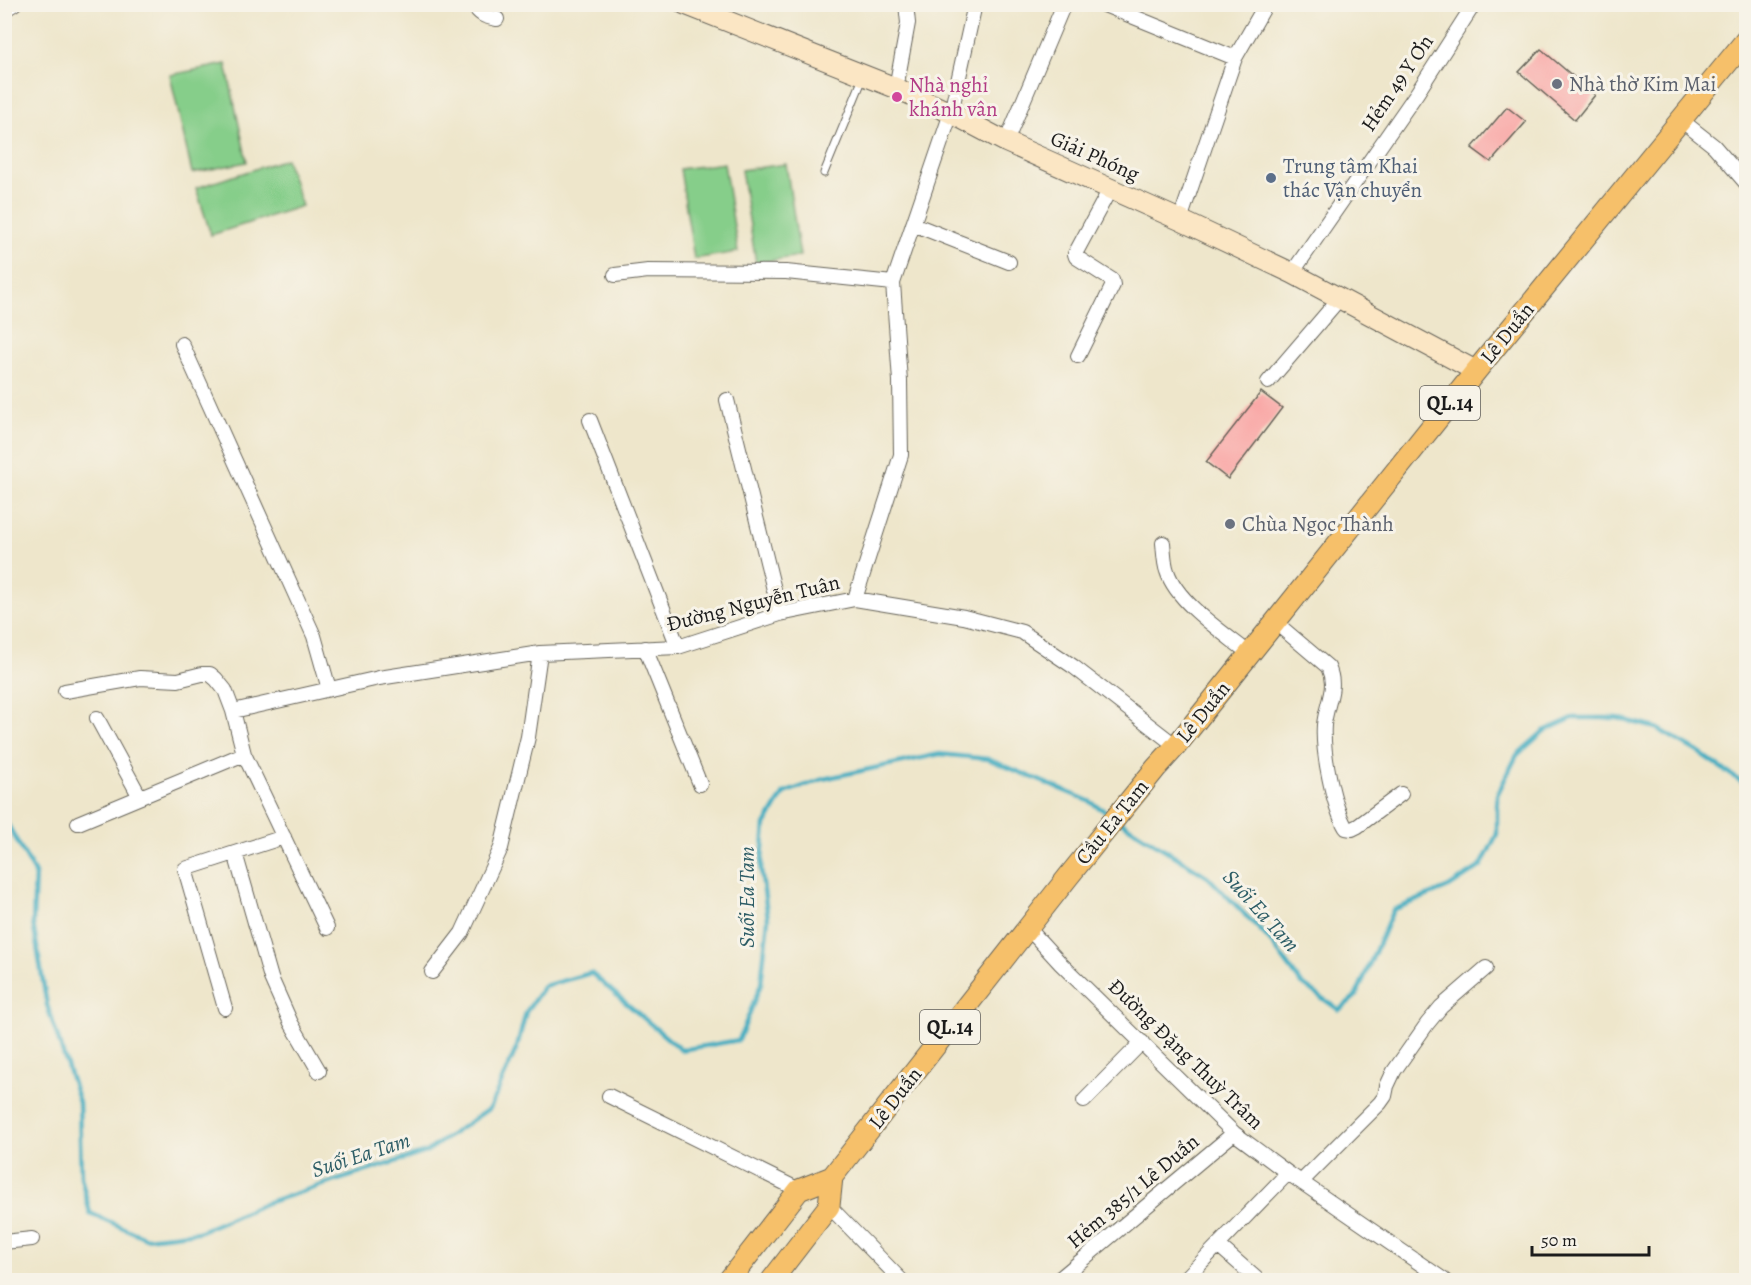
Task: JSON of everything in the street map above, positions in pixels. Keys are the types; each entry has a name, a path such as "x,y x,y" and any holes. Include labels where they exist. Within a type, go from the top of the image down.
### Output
{"main road":[{"name":"Lê Duẩn","path":"1156,768 1746,40"},
{"name":"Cầu Ea Tam","path":"1068,877 1156,768"},
{"name":"Lê Duẩn","path":"832,1177 1068,877"},
{"path":"729,1281 799,1190 832,1177 830,1206 772,1281"}],"street":[{"path":"4,10 14,4"},
{"path":"473,4 484,17 497,19"},
{"name":"Giải Phóng","path":"684,4 896,88 951,113 1006,142 1292,273 1476,371"},
{"path":"896,88 908,23 906,4"},
{"path":"855,598 901,455 900,381 893,283 951,113 975,4"},
{"path":"1006,142 1064,4"},
{"path":"1102,4 1235,58"},
{"path":"1180,220 1235,58 1266,4"},
{"name":"Hẻm 49 Y Ơn","path":"1292,273 1418,93 1473,5"},
{"path":"1681,120 1714,146 1746,183"},
{"path":"1078,356 1113,285 1112,280 1076,257 1075,254 1110,189"},
{"path":"913,224 1009,262"},
{"path":"615,275 648,271 786,272 893,283"},
{"path":"1268,382 1340,298"},
{"path":"182,344 314,636 329,689"},
{"path":"727,400 780,614"},
{"path":"590,420 678,647"},
{"path":"1163,543 1167,571 1174,586 1185,599 1250,654"},
{"name":"Đường Nguyễn Tuân","path":"233,711 379,678 540,653 678,647 780,614 855,598 964,617 1022,632 1074,667 1176,746"},
{"path":"1275,622 1328,667 1331,675 1333,684 1324,724 1324,739 1334,797 1346,828 1352,829 1358,826 1401,794"},
{"path":"645,648 700,784"},
{"path":"432,972 462,933 501,848 528,737 540,653"},
{"path":"65,691 140,678 178,680 210,674 216,679 225,690 233,711 244,754 327,928"},
{"path":"97,718 140,797"},
{"path":"78,823 244,754"},
{"path":"225,1008 185,869 284,837"},
{"path":"235,853 271,978 291,1023 319,1071"},
{"name":"Đường Đặng Thuỳ Trâm","path":"1028,928 1061,964 1234,1133 1300,1182 1444,1281"},
{"path":"1300,1182 1380,1103 1394,1071 1441,1007 1486,968"},
{"path":"1084,1101 1142,1042"},
{"path":"609,1096 799,1190"},
{"name":"Hẻm 385/1 Lê Duẩn","path":"1058,1281 1234,1133"},
{"path":"1184,1281 1288,1173"},
{"path":"830,1206 901,1281"},
{"path":"4,1242 32,1239"},
{"path":"1218,1245 1258,1281"}],"lane":[{"path":"824,173 864,76"}],"green space":[{"path":"226,64 247,162 192,173 170,75"},
{"path":"286,159 302,206 211,235 196,188"},
{"path":"724,163 738,252 694,259 680,169"},
{"path":"786,164 800,256 756,263 741,170"}],"building":[{"name":"Nhà thờ Kim Mai","path":"1541,49 1595,95 1575,120 1519,72"},
{"path":"1507,107 1526,122 1491,162 1472,148"},
{"path":"1261,392 1282,408 1228,479 1206,462"}],"waterway":[{"name":"Suối Ea Tam","path":"1121,822 1208,877 1268,938 1301,983 1339,1010 1356,996 1393,910 1449,887 1481,866 1497,834 1497,795 1517,755 1544,731 1573,718 1617,718 1656,728 1698,752 1746,785"},
{"name":"Suối Ea Tam","path":"4,818 35,873 33,923 47,1005 79,1102 81,1177 90,1213 146,1238 198,1232 269,1202 426,1152 490,1108 517,1047 526,1012 544,986 591,973 681,1050 739,1040 761,984 768,919 761,870 765,825 784,793 823,779 940,754 988,759 1089,801 1111,815"}],"place":[{"name":"Nhà thờ Kim Mai","path":"1557,84"},
{"name":"Nhà nghỉ khánh vân","path":"897,97"},
{"name":"Trung tâm Khai thác Vận chuyển","path":"1271,178"},
{"name":"Chùa Ngọc Thành","path":"1230,524"}]}
